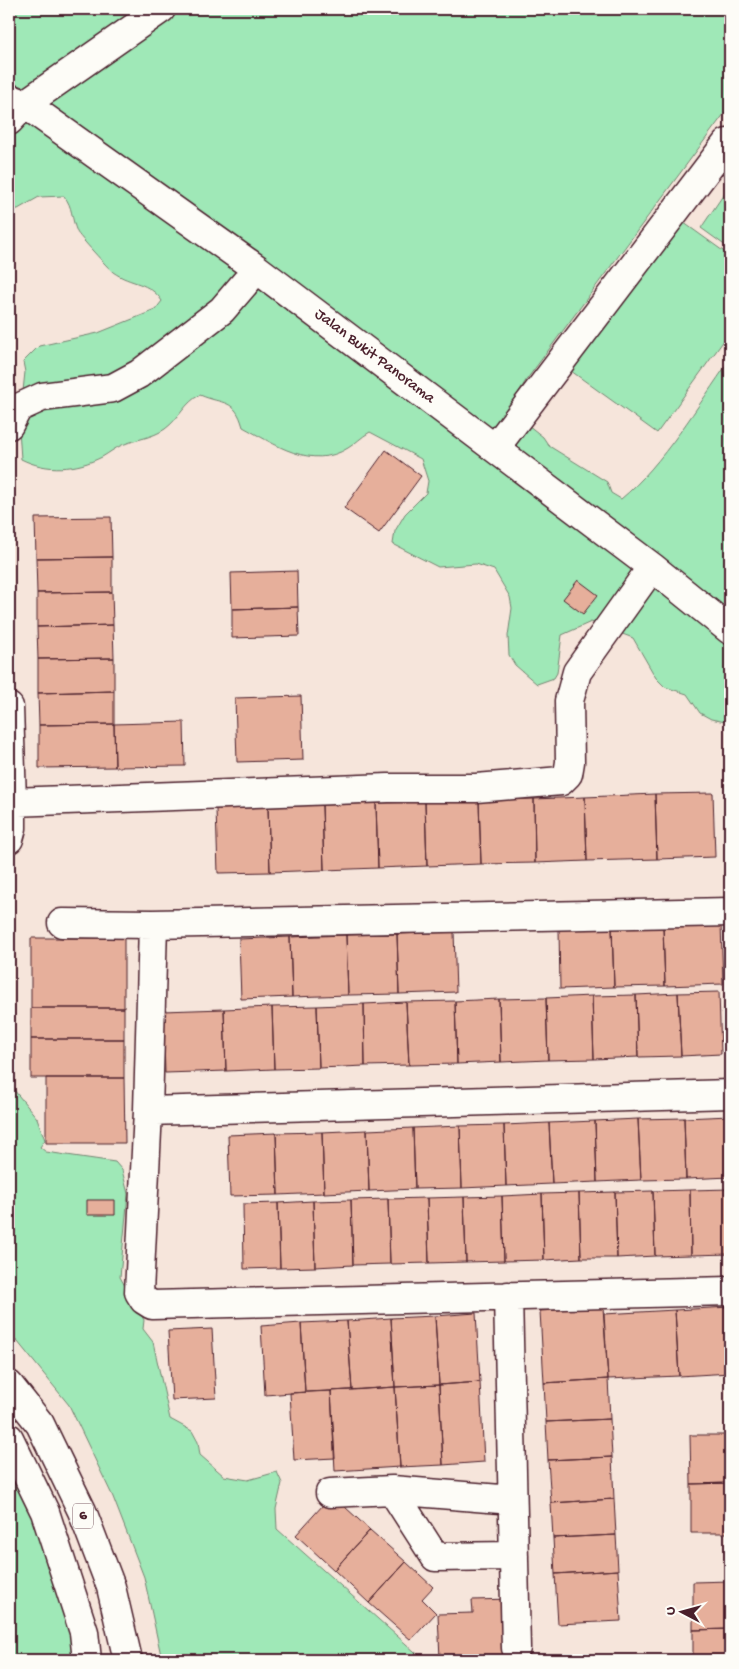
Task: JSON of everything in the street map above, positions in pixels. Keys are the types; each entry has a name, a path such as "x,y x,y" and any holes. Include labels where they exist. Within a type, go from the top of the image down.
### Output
{"main road":[{"path":"14,108 161,9"},
{"name":"Jalan Bukit Panorama","path":"14,108 257,269 652,567 730,630"},
{"path":"494,448 727,143"},
{"path":"9,424 18,408 42,398 113,388 139,374 222,310 257,269"},
{"path":"12,802 388,788 476,788 561,781 568,774 570,762 569,702 577,672 652,567"},
{"path":"9,707 12,828 9,839"},
{"path":"62,923 152,924 730,912"},
{"path":"152,924 148,1111 139,1292 144,1300 152,1305 730,1291"},
{"path":"148,1111 730,1094"},
{"path":"508,1296 516,1648"},
{"name":"6","path":"9,1384 40,1424 82,1511 111,1587 128,1660"},
{"name":"6","path":"9,1438 45,1512 84,1632 87,1660"},
{"path":"330,1493 392,1490 512,1500"},
{"path":"392,1490 435,1558 514,1556"}],"green space":[{"path":"9,9 730,9 730,106 527,379 508,409 543,437 549,446 607,482 611,493 621,499 666,452 730,360 730,723 711,719 700,713 687,694 665,687 656,678 633,638 591,622 562,635 557,673 554,678 537,684 515,665 509,655 508,636 512,608 510,597 494,570 476,564 438,567 393,544 395,531 405,514 426,493 428,481 421,459 370,432 348,448 334,454 321,457 307,456 267,441 243,427 240,418 232,407 200,395 190,402 160,432 122,445 102,457 82,465 51,468 21,459 19,429 25,372 23,362 39,346 98,333 155,310 162,301 146,286 113,272 100,259 77,232 69,204 64,196 39,197 18,209 9,210"},
{"path":"730,185 730,249 701,228"},
{"path":"680,220 730,256 730,332 657,433 571,371"},
{"path":"9,1084 37,1118 45,1140 40,1147 46,1152 115,1162 122,1170 128,1194 120,1277 144,1320 143,1329 153,1342 170,1419 192,1431 198,1442 200,1455 224,1476 248,1480 277,1472 282,1483 276,1509 277,1529 424,1660 162,1660 144,1577 113,1497 69,1405 9,1331"},
{"path":"9,1468 33,1517 71,1635 74,1660 9,1660"}],"building":[{"path":"386,450 421,476 379,533 344,508"},
{"path":"111,517 112,557 36,558 35,518"},
{"path":"112,557 112,592 37,593 36,558"},
{"path":"297,571 298,607 232,609 231,573"},
{"path":"578,580 598,595 583,614 563,599"},
{"path":"112,592 113,625 37,627 37,593"},
{"path":"298,607 299,636 232,638 232,609"},
{"path":"113,625 114,658 38,659 37,627"},
{"path":"114,658 114,691 38,693 38,659"},
{"path":"114,691 114,724 39,725 38,693"},
{"path":"301,696 303,760 237,762 235,698"},
{"path":"184,722 185,766 115,767 114,724"},
{"path":"114,724 115,767 39,768 39,725"},
{"path":"713,793 715,857 657,859 655,794"},
{"path":"655,794 657,859 587,861 585,797"},
{"path":"585,797 587,861 535,863 534,799"},
{"path":"534,799 535,863 481,864 479,800"},
{"path":"479,800 481,864 427,866 425,802"},
{"path":"425,802 427,866 378,868 376,803"},
{"path":"376,803 378,868 324,870 322,805"},
{"path":"322,805 324,870 270,872 268,807"},
{"path":"268,807 270,872 218,873 216,809"},
{"path":"721,924 723,984 665,986 663,926"},
{"path":"663,926 665,986 614,987 612,927"},
{"path":"612,927 614,987 560,989 559,929"},
{"path":"454,932 456,992 399,994 397,934"},
{"path":"397,934 399,994 348,995 346,935"},
{"path":"346,935 348,995 292,997 290,937"},
{"path":"290,937 292,997 241,999 239,939"},
{"path":"31,938 124,938 124,1008 31,1008"},
{"path":"719,992 721,1054 681,1056 678,993"},
{"path":"678,993 681,1056 638,1057 636,995"},
{"path":"636,995 638,1057 594,1059 592,996"},
{"path":"592,996 594,1059 548,1060 546,998"},
{"path":"546,998 548,1060 501,1062 499,999"},
{"path":"499,999 501,1062 457,1064 455,1001"},
{"path":"455,1001 457,1064 409,1065 406,1002"},
{"path":"406,1002 409,1065 365,1066 364,1004"},
{"path":"364,1004 365,1066 319,1068 317,1006"},
{"path":"317,1006 319,1068 274,1069 272,1007"},
{"path":"272,1007 274,1069 226,1071 224,1009"},
{"path":"31,1008 124,1008 124,1039 31,1039"},
{"path":"224,1009 226,1071 165,1073 163,1011"},
{"path":"31,1039 124,1039 124,1078 31,1078"},
{"path":"46,1078 124,1078 125,1143 46,1143"},
{"path":"730,1116 730,1177 686,1179 684,1118"},
{"path":"684,1118 686,1179 641,1180 638,1119"},
{"path":"638,1119 641,1180 597,1182 595,1121"},
{"path":"595,1121 597,1182 552,1184 549,1123"},
{"path":"549,1123 552,1184 506,1186 504,1125"},
{"path":"504,1125 506,1186 462,1188 460,1126"},
{"path":"460,1126 462,1188 415,1189 413,1128"},
{"path":"413,1128 415,1189 369,1191 367,1130"},
{"path":"367,1130 369,1191 324,1193 322,1132"},
{"path":"322,1132 324,1193 278,1195 276,1133"},
{"path":"276,1133 278,1195 230,1196 228,1135"},
{"path":"730,1189 730,1254 691,1255 690,1190"},
{"path":"690,1190 691,1255 655,1256 653,1191"},
{"path":"653,1191 655,1256 617,1258 615,1192"},
{"path":"615,1192 617,1258 581,1258 579,1193"},
{"path":"579,1193 581,1258 544,1260 542,1194"},
{"path":"542,1194 544,1260 504,1261 502,1196"},
{"path":"502,1196 504,1261 466,1262 464,1197"},
{"path":"464,1197 466,1262 429,1263 427,1198"},
{"path":"427,1198 429,1263 390,1264 388,1199"},
{"path":"388,1199 390,1264 353,1265 351,1200"},
{"path":"87,1200 115,1200 115,1215 87,1215"},
{"path":"351,1200 353,1265 315,1267 313,1201"},
{"path":"313,1201 315,1267 280,1268 278,1203"},
{"path":"278,1203 280,1268 244,1269 243,1204"},
{"path":"603,1307 608,1379 544,1383 540,1311"},
{"path":"730,1307 730,1373 679,1376 675,1310"},
{"path":"675,1310 679,1376 608,1379 604,1314"},
{"path":"476,1313 480,1382 439,1385 435,1316"},
{"path":"435,1316 439,1385 395,1387 391,1318"},
{"path":"391,1318 395,1387 352,1390 347,1321"},
{"path":"347,1321 352,1390 305,1392 301,1323"},
{"path":"301,1323 305,1392 265,1395 261,1326"},
{"path":"212,1329 216,1398 172,1400 168,1331"},
{"path":"608,1379 610,1419 546,1422 544,1383"},
{"path":"480,1382 484,1462 443,1465 439,1385"},
{"path":"439,1385 443,1465 400,1467 395,1387"},
{"path":"395,1387 400,1467 335,1471 331,1391"},
{"path":"331,1391 335,1458 294,1460 290,1393"},
{"path":"610,1419 612,1457 548,1460 546,1422"},
{"path":"690,1435 730,1435 730,1483 691,1484"},
{"path":"612,1457 614,1499 551,1503 548,1460"},
{"path":"730,1483 730,1533 691,1533 691,1484"},
{"path":"332,1495 370,1530 334,1570 296,1535"},
{"path":"614,1499 616,1535 553,1538 551,1503"},
{"path":"370,1530 406,1562 369,1603 334,1570"},
{"path":"616,1535 618,1570 555,1574 553,1538"},
{"path":"406,1562 433,1587 422,1599 436,1613 411,1640 369,1603"},
{"path":"618,1570 621,1621 558,1624 555,1574"},
{"path":"730,1581 730,1629 693,1630 693,1582"},
{"path":"512,1599 507,1656 440,1659 438,1614 473,1613 472,1600"},
{"path":"730,1629 730,1660 693,1660 693,1630"}]}
